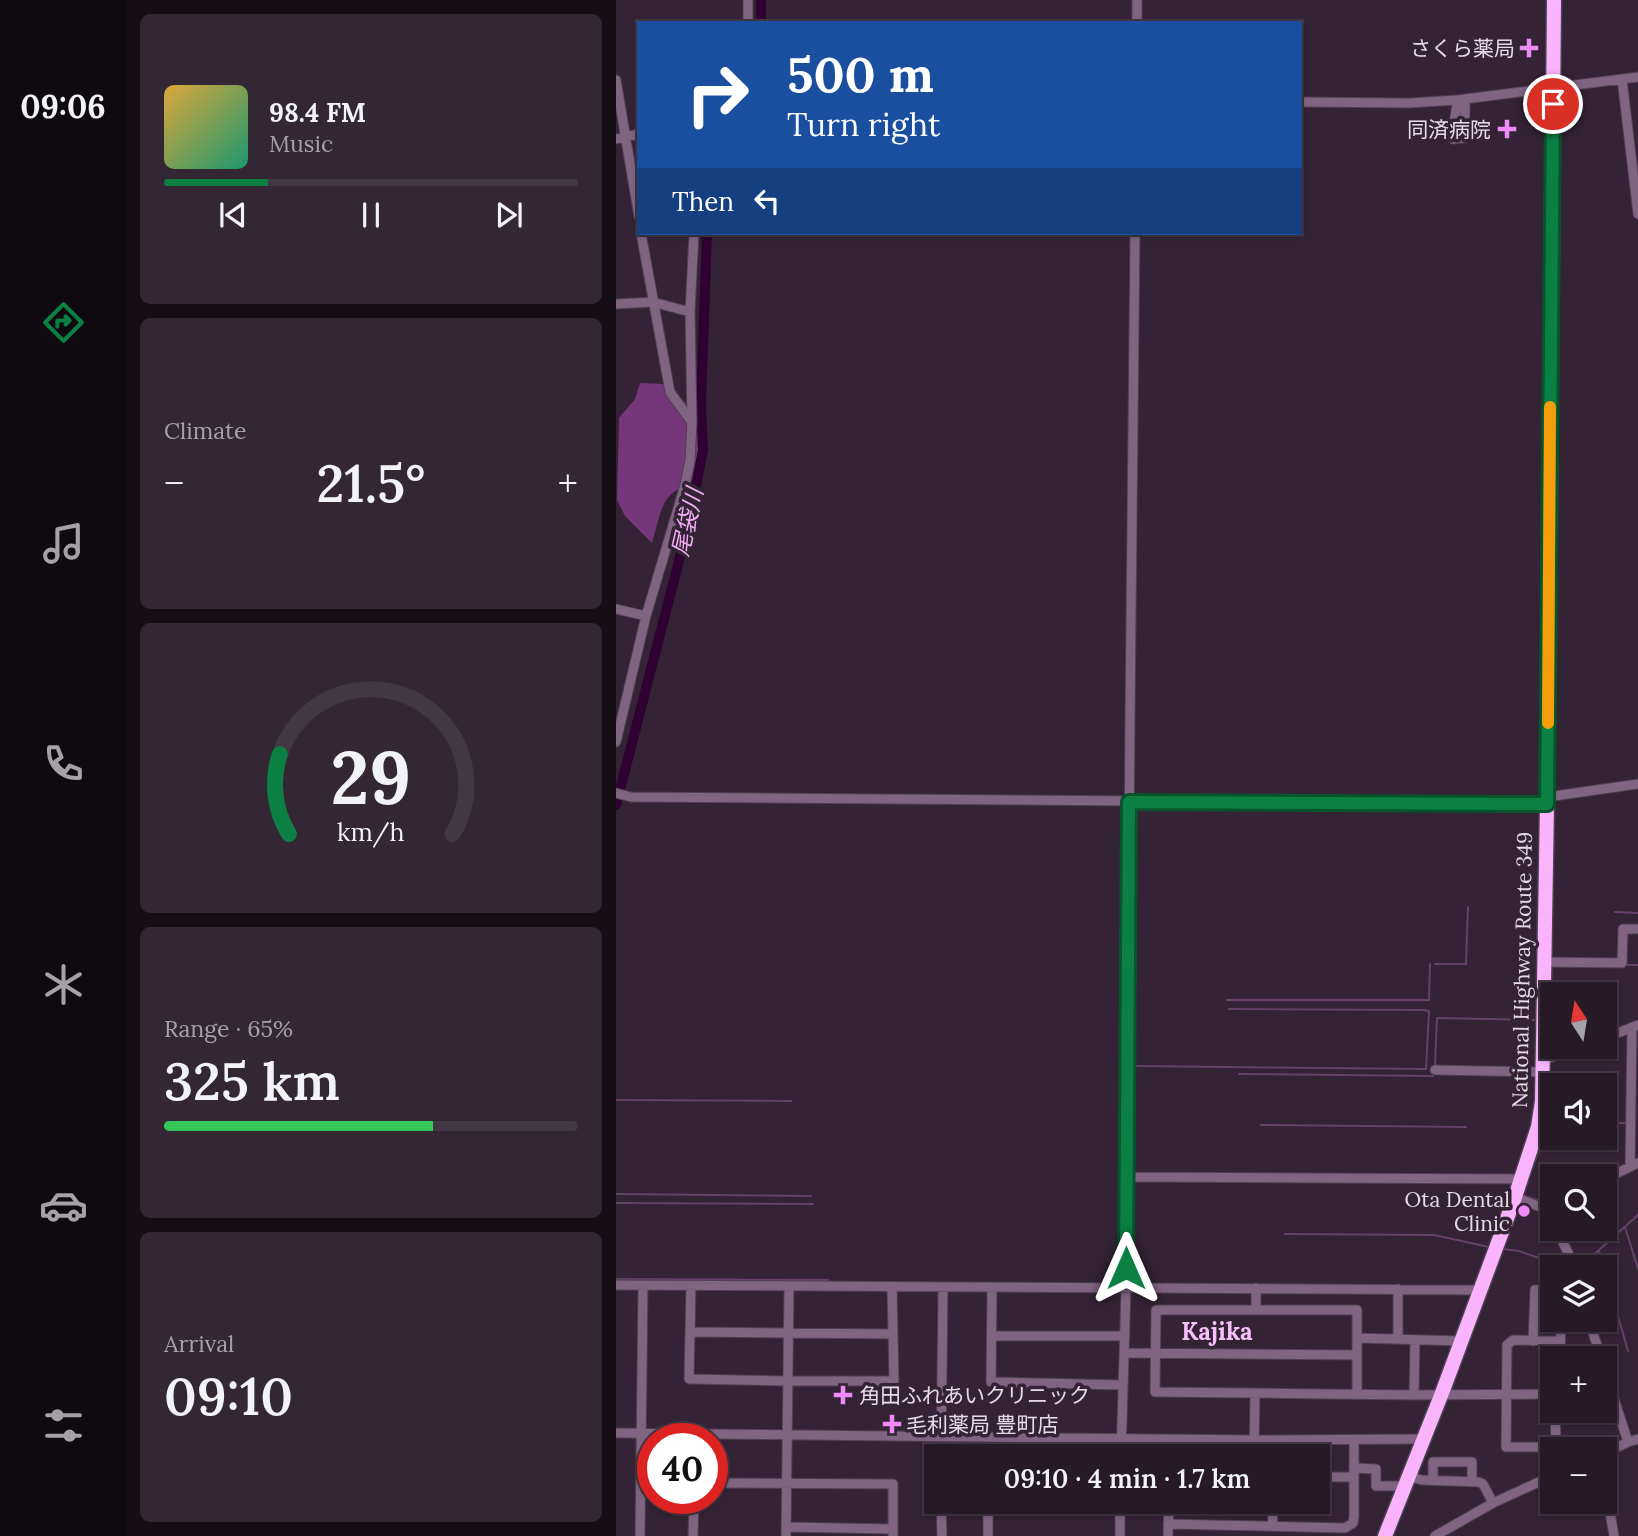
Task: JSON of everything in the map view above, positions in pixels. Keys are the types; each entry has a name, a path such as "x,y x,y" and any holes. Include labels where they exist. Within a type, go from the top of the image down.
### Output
{"highway":[{"name":"National Highway Route 349","path":"1385,1536 1481,1290 1515,1197 1540,1117 1544,1066 1554,0"}],"street":[{"path":"748,0 748,21"},
{"path":"1137,0 1137,21"},
{"path":"1302,103 1409,103 1461,99 1638,77"},
{"path":"1622,79 1638,214"},
{"path":"616,80 620,137 637,209"},
{"path":"641,235 670,392 692,422"},
{"path":"616,742 646,615 690,460 690,312 694,235"},
{"path":"1121,1444 1126,1289 1135,235"},
{"path":"616,304 653,302 690,312"},
{"path":"616,609 646,615"},
{"path":"621,795 1129,802 1547,801 1638,784"},
{"path":"1545,962 1622,963 1623,929 1638,929"},
{"path":"1617,1033 1635,1026 1634,1165 1617,1173"},
{"path":"1435,1070 1544,1066 1557,1059"},
{"path":"1126,1177 1521,1179"},
{"path":"1515,1197 1540,1204"},
{"path":"616,1285 1481,1290"},
{"path":"641,1423 643,1286"},
{"path":"691,1286 689,1379 788,1381 894,1381 892,1287"},
{"path":"728,1483 787,1483 893,1484 893,1532 786,1531 787,1483 788,1333 789,1287"},
{"path":"941,1444 943,1288"},
{"path":"992,1288 991,1382 1123,1385"},
{"path":"1256,1288 1256,1309"},
{"path":"1398,1289 1398,1339"},
{"path":"1533,1340 1535,1290 1540,1290"},
{"path":"1357,1394 1357,1310 1156,1310 1155,1392 1414,1395 1540,1394"},
{"path":"690,1332 893,1334"},
{"path":"1560,1332 1560,1346"},
{"path":"992,1336 1125,1336"},
{"path":"1357,1338 1461,1340"},
{"path":"1414,1395 1415,1339"},
{"path":"1555,1423 1556,1444 1551,1447 1506,1447 1507,1345 1513,1340 1560,1341"},
{"path":"1124,1353 1357,1354"},
{"path":"1254,1444 1255,1393"},
{"path":"1617,1415 1628,1441"},
{"path":"616,1433 637,1433"},
{"path":"728,1434 1254,1440 1424,1439"},
{"path":"1041,1437 1041,1444"},
{"path":"1617,1447 1638,1439"},
{"path":"1168,1524 1273,1526 1287,1531 1349,1526 1354,1517 1354,1440"},
{"path":"1433,1480 1433,1462 1472,1462 1472,1481"},
{"path":"1330,1476 1376,1469 1376,1486 1399,1486 1422,1480 1472,1481 1483,1485 1493,1503"},
{"path":"1435,1536 1493,1503 1540,1481"},
{"path":"640,1514 640,1536"},
{"path":"693,1536 694,1514"},
{"path":"942,1514 942,1536"},
{"path":"988,1514 988,1536"},
{"path":"1120,1514 1120,1536"},
{"path":"1168,1514 1168,1536"},
{"path":"1272,1514 1273,1526"},
{"path":"1610,1514 1614,1536"}],"shaded area":[{"path":"640,383 665,384 685,403 700,422 706,448 701,473 675,491 665,502 652,543 625,516 617,500 619,418 635,399"}],"waterway":[{"name":"尾袋川","path":"761,0 761,21"},
{"name":"尾袋川","path":"616,805 689,522 703,450 701,403 707,235"},
{"path":"1435,964 1466,964 1468,907"},
{"path":"1615,912 1638,913"},
{"path":"1227,1000 1429,1000 1430,964"},
{"path":"1625,965 1638,965"},
{"path":"1134,1066 1426,1069 1429,1011 1229,1009"},
{"path":"1435,1065 1437,1018 1538,1020"},
{"path":"1239,1074 1433,1076"},
{"path":"616,1100 791,1101"},
{"path":"1617,1123 1628,1123"},
{"path":"1261,1125 1466,1127"},
{"path":"1535,1160 1540,1148"},
{"path":"616,1194 811,1196"},
{"path":"1525,1196 1540,1201"},
{"path":"616,1203 813,1204"},
{"path":"1593,1255 1638,1215"},
{"path":"1625,1227 1638,1269"},
{"path":"1285,1234 1434,1235 1489,1247"},
{"path":"1503,1249 1540,1258"},
{"path":"1599,1251 1600,1255"},
{"path":"616,1279 828,1280"},
{"path":"1617,1313 1628,1351"}],"slow traffic":[{"path":"1548,723 1550,407"}],"place":[{"name":"さくら薬局","path":"1529,48"},
{"name":"同済病院","path":"1507,129"},
{"name":"Ota Dental Clinic","path":"1524,1211"},
{"name":"角田ふれあいクリニック","path":"843,1395"},
{"name":"毛利薬局 豊町店","path":"892,1424"}],"district":[{"name":"Kajika","path":"1217,1331"}],"route":[{"path":"1126,1268 1129,802 1547,804 1553,104"}]}
